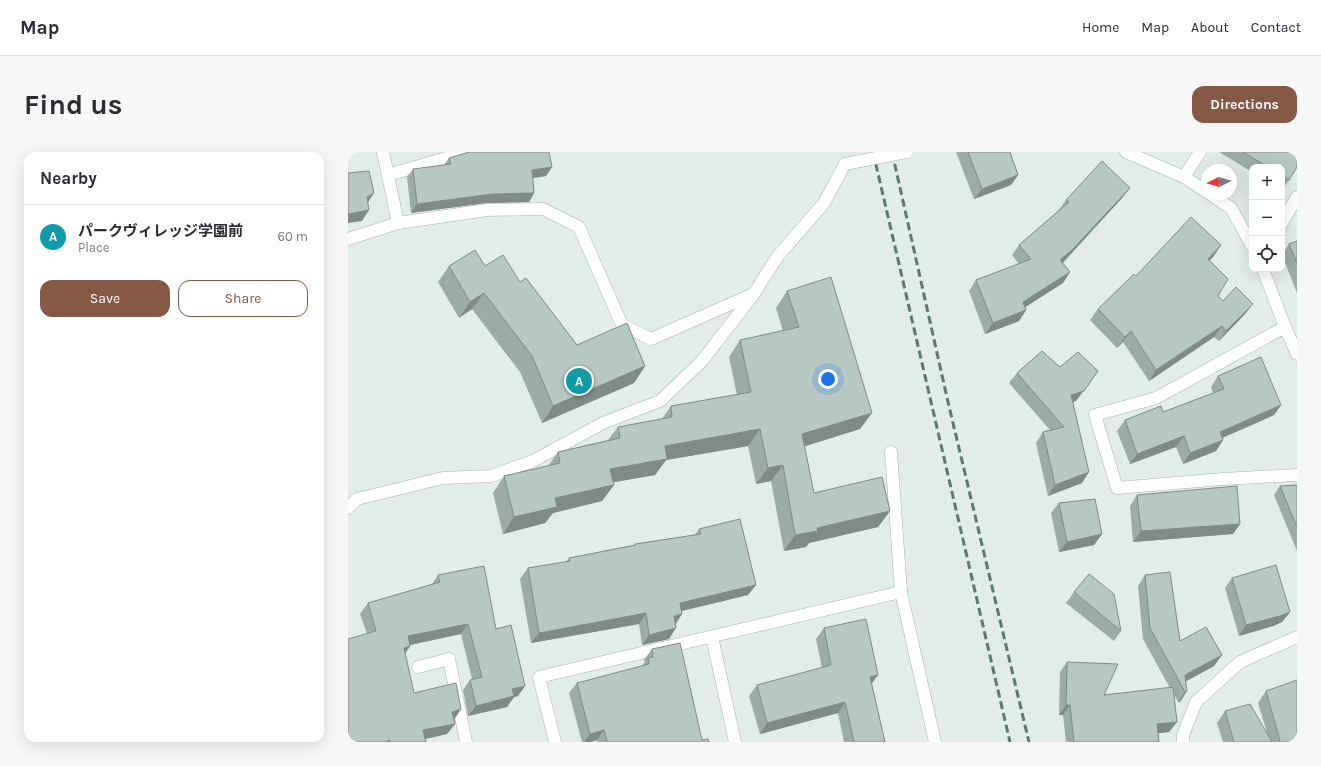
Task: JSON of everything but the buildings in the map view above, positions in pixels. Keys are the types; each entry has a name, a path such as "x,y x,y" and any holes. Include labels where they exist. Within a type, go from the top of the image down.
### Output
{"street":[{"path":"382,152 398,223"},
{"path":"388,175 467,152"},
{"path":"348,508 357,499 442,478 491,476 533,461 603,423 660,401 702,361 753,295 778,256 824,203 845,164 906,152"},
{"path":"1126,152 1184,177 1201,188"},
{"path":"1184,177 1200,152"},
{"path":"1285,218 1297,197"},
{"path":"1219,200 1231,208 1249,241"},
{"path":"348,239 398,223 487,210 543,209 579,227 622,325 651,339 753,295"},
{"path":"1264,272 1297,354"},
{"path":"1285,327 1156,398 1095,415 1117,488 1223,479 1297,476"},
{"path":"891,452 901,592 935,742"},
{"path":"554,742 539,677 901,592"},
{"path":"712,637 735,742"},
{"path":"1183,742 1182,735 1196,702 1240,662 1297,637"},
{"path":"418,667 449,659 466,742"}],"railway":[{"path":"873,152 1010,742"},
{"path":"892,152 948,402 1029,742"}],"place":[{"name":"パークヴィレッジ学園前","path":"579,381"}]}
